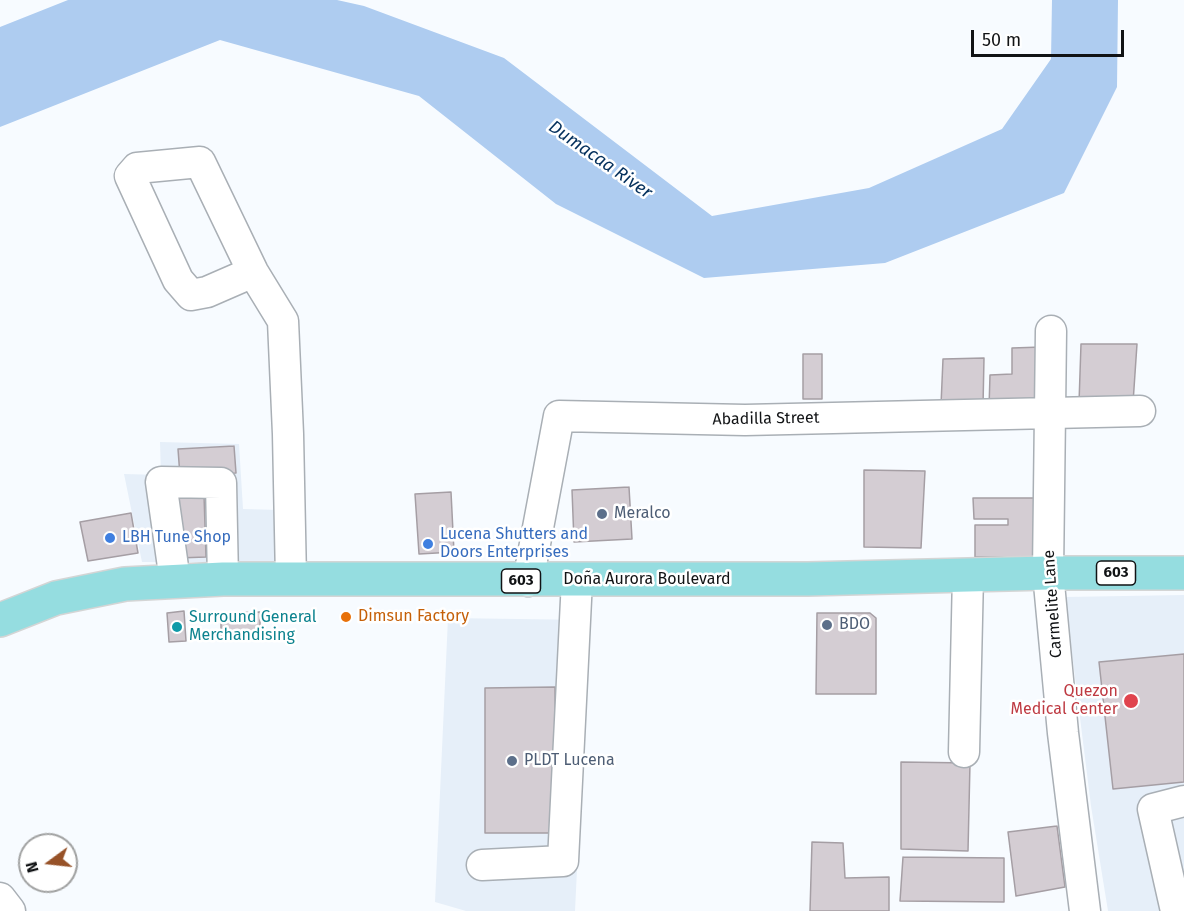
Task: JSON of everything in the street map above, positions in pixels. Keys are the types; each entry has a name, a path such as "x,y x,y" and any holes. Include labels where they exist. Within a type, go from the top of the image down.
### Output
{"main road":[{"name":"Doña Aurora Boulevard","path":"0,620 56,598 125,584 175,581 223,579 528,581 808,579 1048,573"},
{"name":"603","path":"1048,573 1184,573"}],"street":[{"path":"253,272 207,292 191,295 178,280 130,176 136,168 200,162 253,272 283,321 291,579"},
{"name":"Carmelite Lane","path":"1051,331 1052,412 1048,573 1062,733 1085,911"},
{"name":"Abadilla Street","path":"528,581 559,416 745,420 1140,411"},
{"path":"175,581 160,482 221,483 223,579"},
{"path":"964,752 968,575"},
{"path":"482,865 563,861 577,580"},
{"path":"1176,911 1153,809 1184,801"},
{"path":"0,898 10,911"}],"shaded area":[{"path":"160,442 239,444 243,509 280,510 280,563 142,562 124,474 161,475"},
{"name":"Quezon Medical Center","path":"1184,595 1184,911 1108,911 1091,806 1065,597"},
{"name":"PLDT Lucena","path":"448,618 589,620 575,911 466,911 435,902"}],"water":[{"name":"Dumacaa River","path":"68,0 337,0 364,6 504,58 712,216 869,188 1002,129 1051,59 1052,0 1118,0 1117,87 1064,193 885,263 704,278 556,204 419,96 220,40 0,127 0,27"}],"building":[{"path":"1081,344 1137,344 1133,403 1079,403"},
{"path":"1042,347 1038,404 989,408 990,375 1012,374 1012,348"},
{"path":"803,354 822,354 822,399 803,399"},
{"path":"984,358 983,406 941,405 943,359"},
{"path":"234,446 236,473 180,476 178,449"},
{"path":"864,470 925,471 921,548 864,547"},
{"name":"Meralco","path":"629,487 632,539 574,542 572,490"},
{"path":"451,492 454,552 419,554 415,494"},
{"path":"204,495 206,557 178,558 176,496"},
{"path":"973,498 1041,498 1041,557 975,557 975,525 1008,525 1008,519 974,519"},
{"path":"131,513 138,553 88,561 80,522"},
{"name":"Surround General Merchandising","path":"184,611 186,641 169,642 167,613"},
{"path":"260,612 260,639 221,640 221,613"},
{"path":"817,613 870,613 876,618 876,694 816,694"},
{"path":"1184,654 1184,782 1113,789 1099,662"},
{"path":"555,687 556,833 485,833 485,688"},
{"path":"901,762 970,763 968,851 901,849"},
{"path":"1057,826 1065,887 1016,896 1008,832"},
{"path":"812,842 843,843 845,878 889,877 889,911 810,911"},
{"path":"903,857 1004,858 1004,902 900,901"}],"place":[{"name":"Meralco","path":"602,514"},
{"name":"LBH Tune Shop","path":"110,538"},
{"name":"Lucena Shutters and Doors Enterprises","path":"428,544"},
{"name":"Dimsun Factory","path":"346,617"},
{"name":"BDO","path":"827,625"},
{"name":"Surround General Merchandising","path":"177,627"},
{"name":"Quezon Medical Center","path":"1131,701"},
{"name":"PLDT Lucena","path":"512,761"}]}
